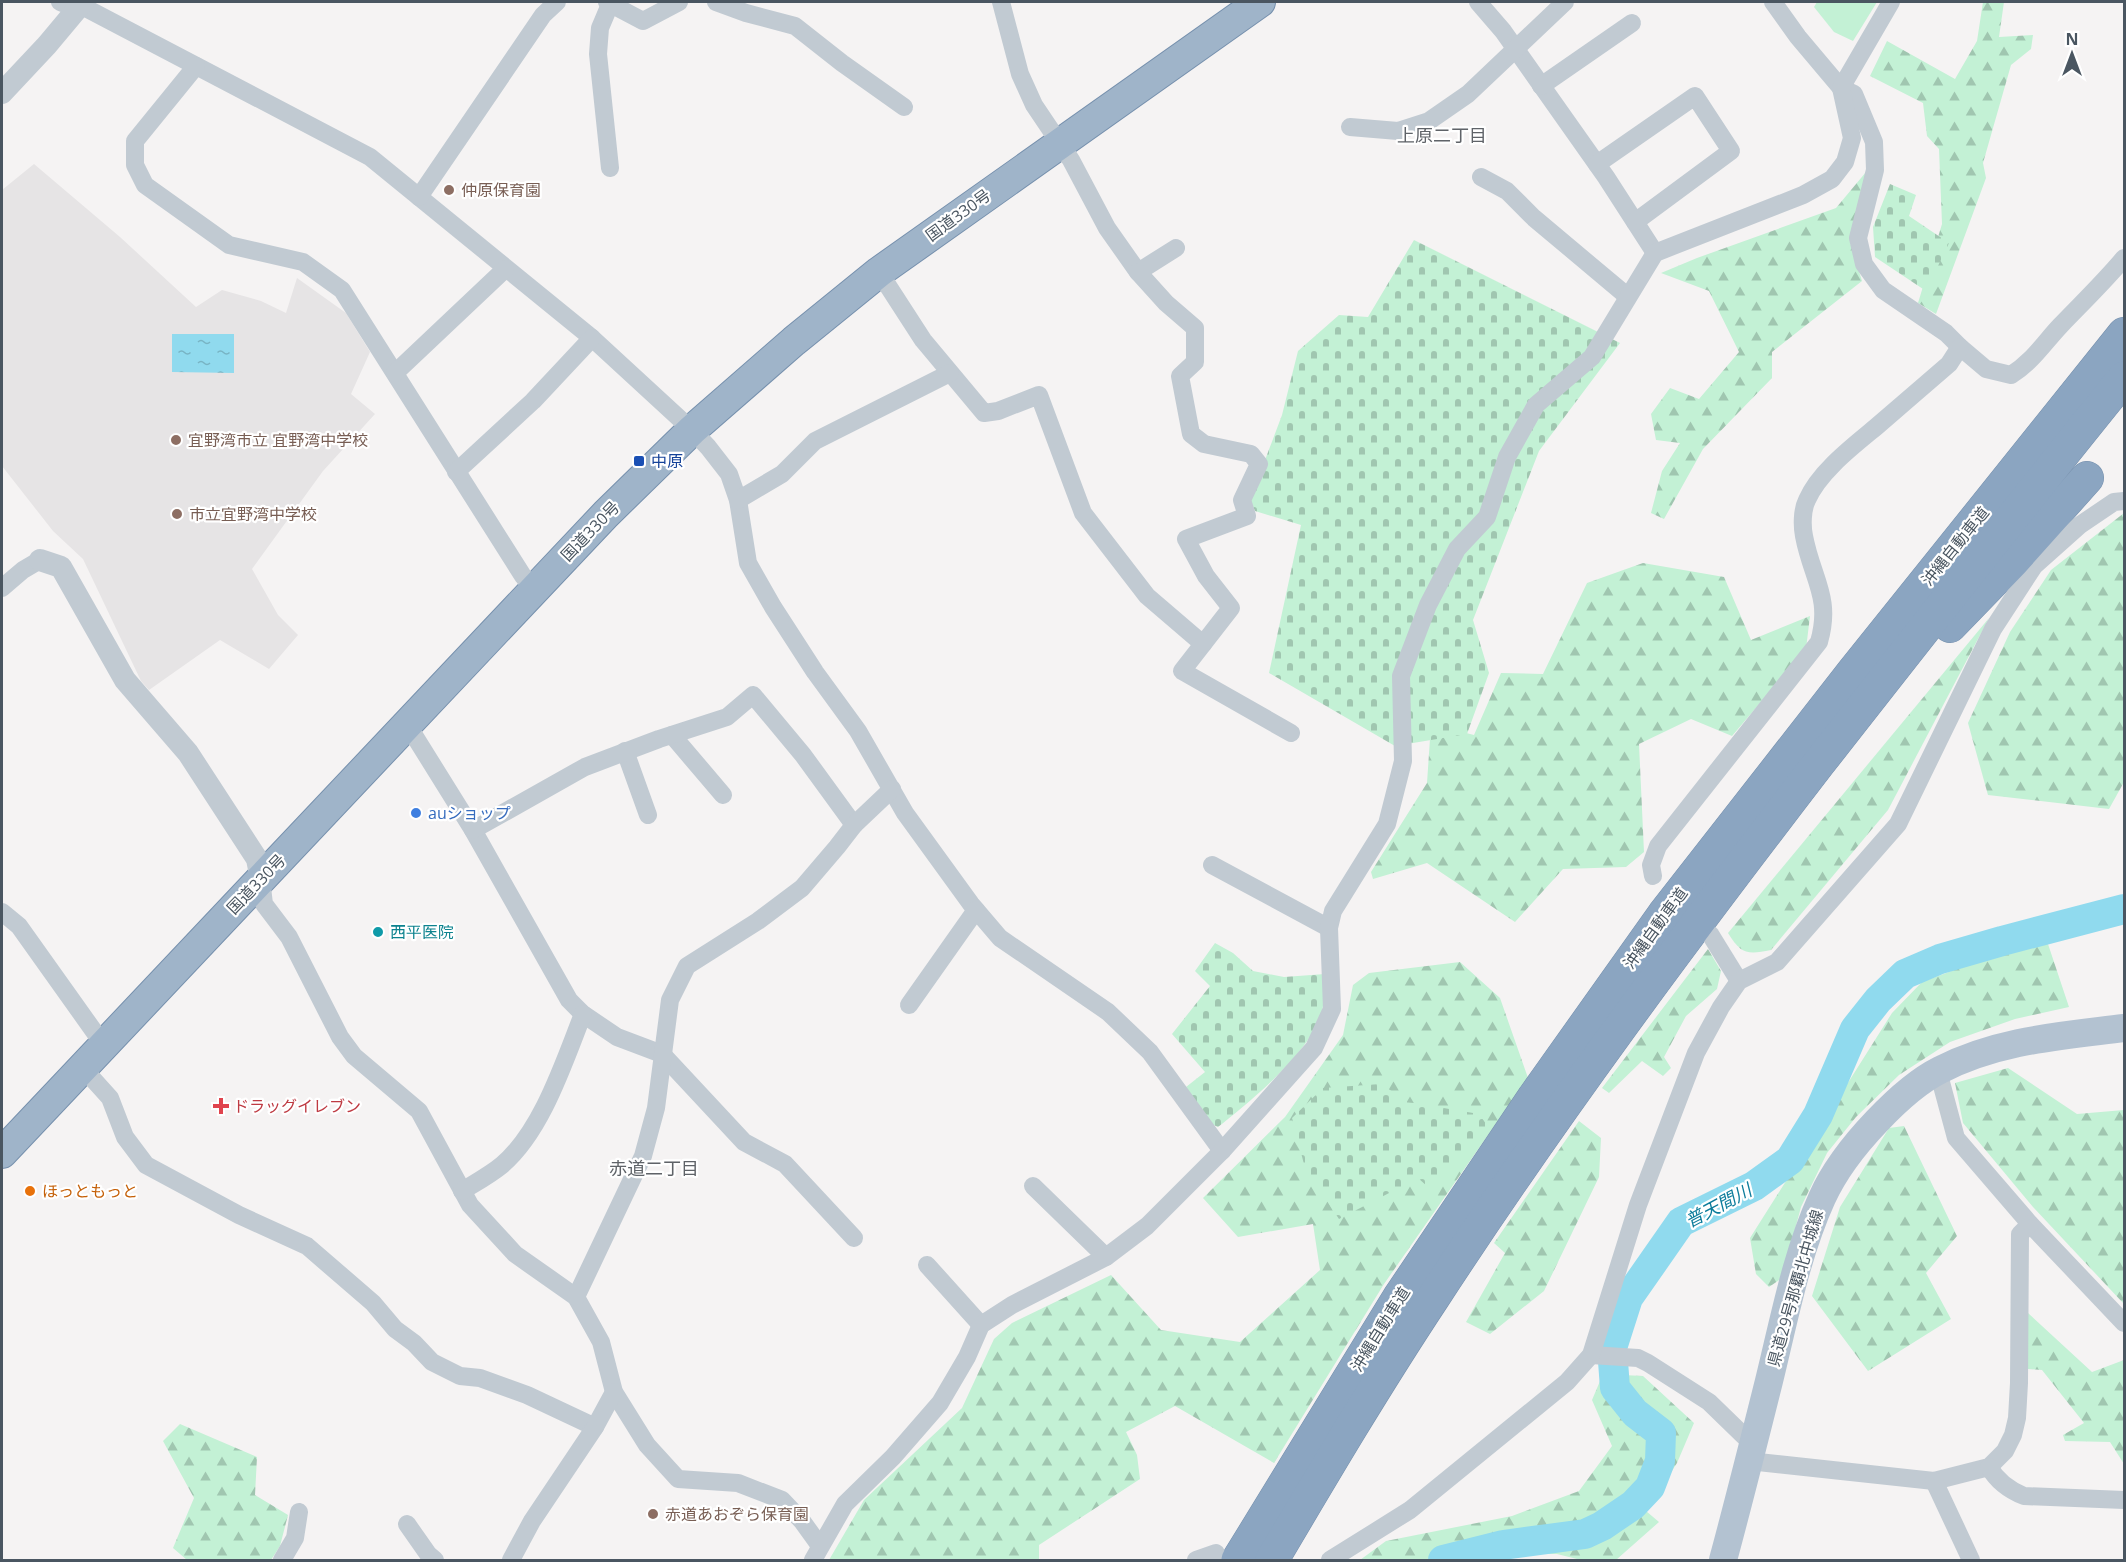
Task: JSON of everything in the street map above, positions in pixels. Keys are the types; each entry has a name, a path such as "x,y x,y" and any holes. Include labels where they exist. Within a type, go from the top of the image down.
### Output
{"highway":[{"name":"国道330号","path":"2,1153 628,491 692,430 794,341 879,272 1260,2"},
{"name":"沖縄自動車道","path":"1227,1557 1534,1096 1664,914 2124,334"},
{"name":"沖縄自動車道","path":"1272,1560 1333,1456 1432,1298 1548,1128 1709,906 1885,679 2124,378"},
{"path":"1885,679 1920,657 2012,562 2087,478"}],"main road":[{"name":"県道29号那覇北中城線","path":"1723,1560 1790,1296 1822,1198 1832,1178 1856,1143 1890,1107 1938,1071 1987,1050 2023,1041 2124,1028"}],"street":[{"path":"420,197 543,15 557,2"},
{"path":"610,168 598,54 600,28 609,2 643,21 679,2"},
{"path":"716,2 746,13 795,26 904,107"},
{"path":"1001,2 1020,74 1034,105 1071,160 1107,228 1138,272 1166,303 1195,328 1195,362 1180,376 1191,434 1204,444 1251,454 1258,464 1242,500 1247,516 1186,539 1206,576 1231,608 1182,671 1291,733"},
{"path":"1478,2 1503,31 1597,165 1655,253"},
{"path":"1350,127 1398,131 1429,121 1468,94 1565,2"},
{"path":"1773,2 1798,37 1841,88 1854,94 1874,142 1875,170 1858,238 1864,264 1883,290 1946,333 1986,369 2011,375 2026,366 2061,326 2104,284 2124,258"},
{"path":"817,1553 845,1503 893,1457 940,1403 967,1357 981,1325 1012,1305 1106,1257 1147,1226 1222,1151 1314,1048 1332,1009 1329,928 1333,911 1387,824 1403,761 1401,676 1428,605 1456,549 1487,517 1507,457 1536,405 1592,357 1655,253 1803,195 1832,179 1845,162 1852,138 1841,88 1891,2"},
{"path":"2,93 47,45 75,4 330,134 370,157 592,338 692,430 729,474 738,500 748,563 815,672 858,731 905,813 976,910 1000,938 1107,1012 1150,1052 1222,1151"},
{"path":"1541,86 1632,23"},
{"path":"196,66 135,141 135,165 145,185 229,245 303,262 342,290 456,472 534,590"},
{"path":"1597,165 1695,96 1731,151 1635,222"},
{"path":"1482,177 1507,191 1534,218 1627,296"},
{"path":"1138,272 1176,248"},
{"path":"395,373 505,269"},
{"path":"879,272 923,340 984,413 998,411 1039,395 1083,513 1147,596 1203,644"},
{"path":"456,472 533,401 592,338"},
{"path":"1653,876 1651,864 1658,846 1819,642 1824,623 1823,597 1808,554 1803,528 1806,501 1820,480 1850,449 1949,364 1960,348"},
{"path":"738,500 782,474 815,441 950,373"},
{"path":"1330,1560 1410,1510 1567,1382 1592,1355 1638,1205 1696,1053 1721,1007 1739,981 1777,962 1898,824 1993,629 2034,566 2080,525 2114,502 2124,501"},
{"path":"2,588 23,570 40,560 61,567 125,680 188,753 257,859 264,904 289,937 340,1037 354,1056 419,1111 470,1205 515,1254 576,1297 601,1342 614,1392 647,1446 678,1479 738,1483 782,1500 802,1521 817,1553"},
{"path":"472,830 585,767 728,717 753,695 803,755 854,825"},
{"path":"407,724 472,830 569,1000 583,1014 617,1037 662,1054 744,1142 785,1164 854,1238"},
{"path":"672,735 723,795"},
{"path":"625,752 648,815"},
{"path":"576,1297 643,1156 656,1108 670,1000 687,966 758,921 801,888 854,825 892,789"},
{"path":"1212,865 1329,928"},
{"path":"909,1005 976,910"},
{"path":"2,912 19,926 103,1044"},
{"path":"1710,934 1739,981"},
{"path":"462,1191 502,1166 528,1137 560,1072 583,1014"},
{"path":"82,1067 110,1098 125,1137 146,1165 239,1215 307,1246 373,1303 395,1329 414,1343 432,1362 460,1376 480,1378 526,1395 595,1427"},
{"path":"1938,1071 1956,1137 2030,1224 2124,1323"},
{"path":"1033,1186 1106,1257"},
{"path":"1592,1355 1638,1358 1709,1402 1744,1436 1751,1452 1934,1481 1989,1467 2005,1451 2013,1435 2016,1418 2019,1383 2020,1234 2030,1224"},
{"path":"927,1266 981,1325"},
{"path":"511,1560 532,1521 595,1427 614,1392"},
{"path":"1989,1467 2013,1492 2024,1496 2124,1500"},
{"path":"1934,1481 1971,1560"},
{"path":"282,1560 295,1538 299,1512"},
{"path":"406,1524 435,1560"},
{"path":"1196,1560 1227,1557"}],"shaded area":[{"name":"宜野湾市立 宜野湾中学校","path":"34,164 120,237 196,307 222,290 261,301 286,313 297,278 346,313 370,352 351,394 375,414 323,471 252,569 278,615 298,635 269,669 220,640 149,690 141,681 83,559 53,531 2,466 2,190"}],"green space":[{"path":"1817,2 1877,2 1853,41 1834,32 1814,7"},
{"path":"1983,2 2004,2 1999,37 2033,35 2031,49 2011,65 1983,163 1986,178 1936,314 1918,303 1942,224 1939,149 1927,136 1923,103 1870,76 1887,41 1955,79 1977,41"},
{"path":"1866,172 1850,242 1862,281 1772,352 1772,378 1703,449 1664,519 1651,513 1662,471 1680,443 1656,440 1651,414 1670,388 1699,399 1739,352 1709,291 1661,273 1836,208"},
{"path":"1890,184 1916,195 1909,216 1949,243 1926,291 1875,257 1873,227"},
{"path":"1414,240 1620,343 1539,451 1473,620 1489,673 1467,734 1395,746 1269,673 1301,525 1255,511 1250,500 1282,415 1298,351 1339,315 1368,317"},
{"path":"2124,513 2124,782 2109,809 1988,795 1968,723 2010,632 2051,570"},
{"path":"1643,563 1724,577 1751,640 1810,616 1806,649 1732,736 1691,719 1639,744 1644,852 1626,867 1563,869 1515,922 1427,863 1373,879 1371,872 1427,783 1431,724 1474,735 1501,673 1543,674 1587,583"},
{"path":"1989,618 1888,810 1771,950 1750,952 1741,949 1728,933"},
{"path":"1215,943 1233,953 1253,971 1284,977 1325,974 1322,1011 1306,1042 1278,1075 1218,1127 1207,1122 1186,1087 1205,1072 1172,1034 1210,986 1195,971"},
{"path":"2048,944 2069,1007 2015,1019 1950,1042 1899,1075 1856,1117 1827,1153 1801,1207 1782,1278 1769,1287 1756,1274 1750,1238 1892,1013 1922,982 1984,959"},
{"path":"1708,949 1721,971 1717,989 1686,1016 1664,1057 1671,1068 1663,1076 1642,1061 1609,1093 1602,1088"},
{"path":"1460,962 1500,998 1528,1078 1384,1284 1274,1463 1175,1406 1126,1432 1137,1455 1140,1479 1039,1545 1039,1560 829,1560 864,1500 962,1408 994,1339 1012,1323 1111,1275 1161,1330 1240,1342 1320,1270 1313,1224 1238,1237 1203,1198 1285,1117 1343,1035 1353,985 1369,973"},
{"path":"2008,1068 2077,1114 2124,1110 2124,1304 2033,1207 1963,1123 1955,1083"},
{"path":"1381,1084 1408,1102 1479,1114 1489,1128 1428,1187 1418,1178 1339,1219 1305,1168 1292,1118 1323,1088"},
{"path":"1579,1121 1601,1138 1599,1177 1544,1291 1490,1334 1466,1322 1505,1253 1494,1243"},
{"path":"1904,1126 1957,1236 1926,1273 1951,1319 1868,1371 1812,1296 1840,1207 1889,1128"},
{"path":"2028,1313 2092,1372 2124,1360 2124,1464 2110,1442 2065,1441 2063,1435 2084,1423 2042,1370 2028,1369"},
{"path":"1603,1374 1643,1376 1694,1423 1677,1463 1646,1511 1659,1522 1616,1560 1581,1560 1557,1554 1442,1553 1439,1560 1360,1560 1386,1541 1512,1516 1579,1491 1612,1446 1592,1400"},
{"path":"180,1424 257,1457 255,1495 288,1515 280,1546 271,1560 187,1560 173,1548 194,1498 163,1441"}],"water":[{"path":"172,334 234,334 234,373 172,372"}],"waterway":[{"name":"普天間川","path":"1443,1560 1503,1545 1585,1534 1602,1526 1633,1505 1650,1487 1660,1461 1661,1433 1635,1413 1615,1388 1612,1348 1628,1298 1681,1222 1754,1186 1790,1160 1818,1115 1855,1029 1878,1000 1905,974 1940,959 2124,909"}],"place":[{"name":"仲原保育園","path":"449,190"},
{"name":"宜野湾市立 宜野湾中学校","path":"176,440"},
{"name":"中原","path":"639,461"},
{"name":"市立宜野湾中学校","path":"177,514"},
{"name":"auショップ","path":"416,813"},
{"name":"西平医院","path":"378,932"},
{"name":"ドラッグイレブン","path":"221,1106"},
{"name":"ほっともっと","path":"30,1191"},
{"name":"赤道あおぞら保育園","path":"653,1514"}],"district":[{"name":"上原二丁目","path":"1442,135"},
{"name":"赤道二丁目","path":"654,1168"}]}
